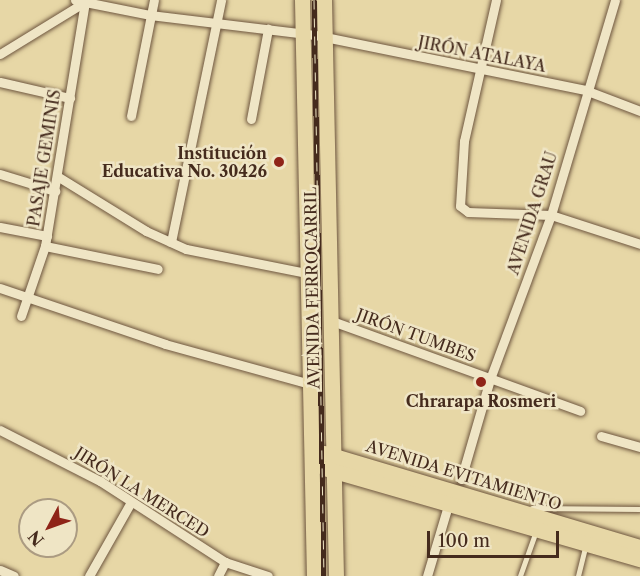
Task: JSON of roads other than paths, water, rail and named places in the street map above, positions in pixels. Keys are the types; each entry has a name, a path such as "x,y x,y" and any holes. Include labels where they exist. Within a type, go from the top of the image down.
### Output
{"main road":[{"name":"AVENIDA FERROCARRIL","path":"302,0 314,36 332,321 336,576"},
{"name":"AVENIDA FERROCARRIL","path":"314,576 306,273 314,36 324,0"},
{"name":"AVENIDA EVITAMIENTO","path":"312,457 514,508 640,547"},
{"name":"AVENIDA EVITAMIENTO","path":"333,462 449,502 640,558"}],"street":[{"name":"JIRÓN ATALAYA","path":"75,0 150,15 216,20 314,36 482,69 585,90 640,111"},
{"path":"131,116 154,0"},
{"path":"171,242 198,131 221,0"},
{"path":"496,0 464,141 460,202 468,212 551,215 640,244"},
{"name":"AVENIDA GRAU","path":"461,480 476,435 490,379 551,215 585,90 615,0"},
{"path":"0,54 85,2"},
{"name":"PASAJE GEMINIS","path":"21,316 45,246 85,2"},
{"path":"251,119 268,29"},
{"path":"0,82 70,98"},
{"path":"0,174 55,191"},
{"path":"57,176 171,242 306,273"},
{"path":"0,227 46,236"},
{"path":"45,246 158,269"},
{"path":"0,288 28,300 310,384"},
{"name":"JIRÓN TUMBES","path":"332,321 580,411"},
{"name":"JIRÓN LA MERCED","path":"0,430 25,438 225,562 268,576"},
{"path":"601,436 640,447"},
{"path":"89,576 131,502"},
{"path":"426,576 449,502"},
{"path":"218,576 225,562"},
{"path":"0,570 14,576"}],"lane":[{"path":"514,508 640,509"},
{"path":"520,576 538,527"},
{"path":"578,576 586,542"}],"railway":[{"path":"314,0 324,576"}],"place":[{"name":"Institución Educativa No. 30426","path":"279,162"},
{"name":"Chrarapa Rosmeri","path":"481,382"}]}
